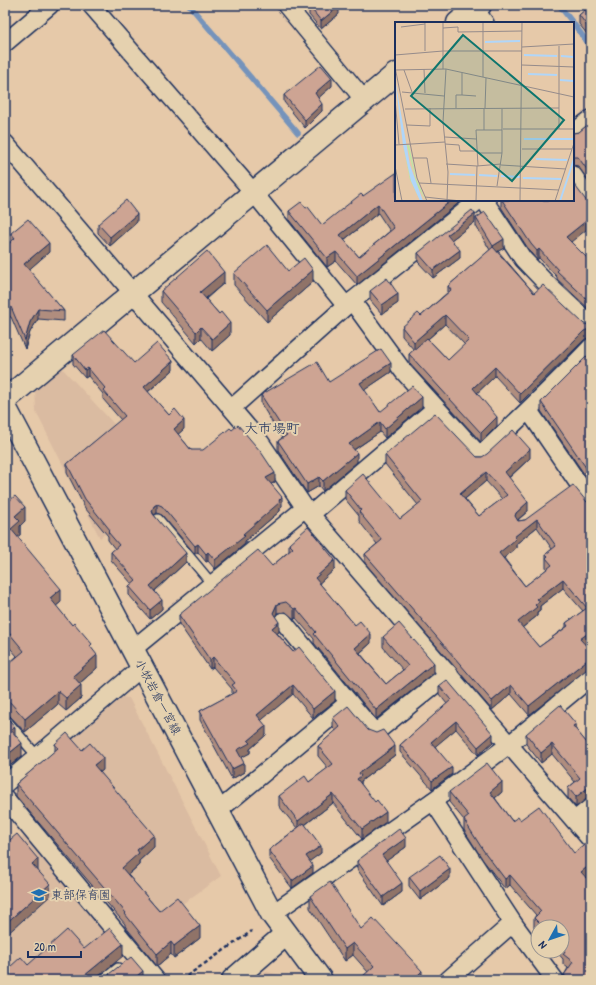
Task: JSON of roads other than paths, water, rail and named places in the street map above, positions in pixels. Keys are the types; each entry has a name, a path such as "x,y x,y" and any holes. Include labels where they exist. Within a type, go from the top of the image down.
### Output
{"main road":[{"path":"460,22 478,10"},
{"path":"5,400 395,75"},
{"name":"小牧岩倉一宮線","path":"5,406 272,914 321,980"},
{"path":"233,980 286,934"}],"street":[{"path":"5,43 50,5"},
{"path":"91,5 349,304 403,371 480,456 529,411 541,396 564,377 591,348"},
{"path":"286,5 365,101"},
{"path":"574,132 591,119"},
{"path":"5,143 261,443 308,511 449,673 591,840"},
{"path":"574,176 591,201"},
{"path":"232,408 349,304 478,201"},
{"path":"485,201 523,259 546,283 591,325"},
{"path":"5,784 37,756 212,584 308,511 436,408"},
{"path":"529,411 574,485 591,502"},
{"path":"283,621 375,733 449,673"},
{"path":"272,914 433,801 510,744 591,677"},
{"path":"218,811 349,702"},
{"path":"5,798 129,958 156,980"},
{"path":"433,801 513,923 555,980"},
{"path":"575,820 591,807"},
{"path":"448,980 513,923"}],"lane":[{"path":"158,519 212,584"},
{"path":"5,719 37,756"},
{"path":"103,980 129,958"}],"waterway":[{"path":"189,5 298,133"},
{"path":"559,5 572,22"},
{"path":"574,24 591,47"}],"place":[{"name":"東部保育園","path":"39,895"}],"district":[{"name":"大市場町","path":"272,428"}]}
